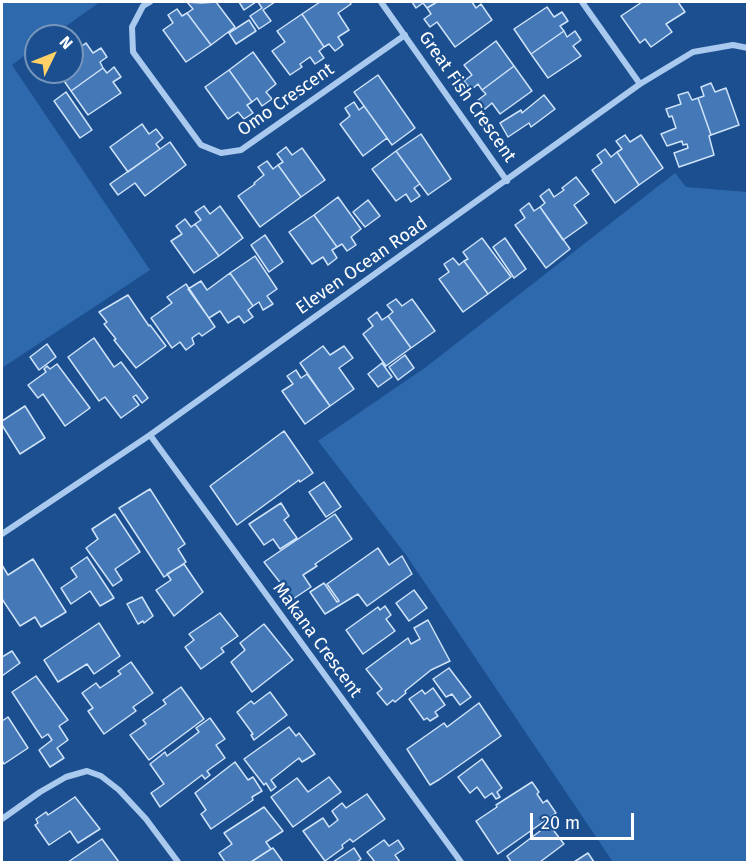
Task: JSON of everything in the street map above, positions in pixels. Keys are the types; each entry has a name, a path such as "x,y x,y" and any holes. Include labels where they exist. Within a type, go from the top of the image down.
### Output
{"street":[{"name":"Omo Crescent","path":"150,2 143,6 132,27 133,52 201,145 221,153 241,150 405,35"},
{"name":"Great Fish Crescent","path":"381,2 507,181"},
{"path":"582,2 640,84"},
{"name":"Eleven Ocean Road","path":"2,534 150,435 640,84 693,52 733,45 747,48"},
{"name":"Makana Crescent","path":"150,435 461,862"},
{"path":"2,819 39,792 66,777 87,771 101,776 120,790 146,819 178,862"}],"shaded area":[{"path":"2,2 100,2 69,24 24,24 24,56 12,65 150,270 2,368"},
{"path":"675,173 686,187 747,192 747,862 613,862 406,555 318,441 426,367"}],"building":[{"path":"187,2 216,2 235,27 211,45 187,13 193,9"},
{"path":"239,2 256,2 244,10"},
{"path":"258,2 275,2 263,10 271,21 259,29 250,16 262,8"},
{"path":"320,2 350,2 351,4 338,13 349,30 338,37 343,45 335,51 329,44 324,47 302,14"},
{"path":"412,2 437,2 427,8 423,3 416,8"},
{"path":"437,2 472,2 476,8 481,4 492,20 455,47 437,22 430,27 424,19 431,14 427,8"},
{"path":"642,2 678,2 685,12 666,24 672,32 651,47 645,39 640,43 621,16"},
{"path":"547,7 554,17 562,12 568,21 560,26 564,31 531,54 514,29"},
{"path":"177,9 182,16 187,13 211,45 186,62 163,30 173,23 168,15"},
{"path":"302,14 324,47 319,51 324,58 315,64 310,57 300,64 302,67 290,75 272,51 285,42 277,31"},
{"path":"249,20 256,31 236,44 229,33"},
{"path":"564,31 567,37 575,31 581,40 573,46 581,56 548,78 531,54"},
{"path":"496,41 514,66 482,90 478,84 471,90 464,81 472,75 464,65"},
{"path":"86,43 93,53 101,48 107,57 100,62 103,68 84,82 84,44"},
{"path":"253,52 276,84 266,92 272,99 262,106 257,98 252,102 229,70"},
{"path":"514,66 532,91 500,114 492,103 485,109 478,100 486,94 482,90"},
{"path":"114,67 121,77 113,82 121,93 88,115 71,91 84,84 103,68 107,73"},
{"path":"229,70 252,102 247,105 253,113 244,119 238,112 228,119 205,87"},
{"path":"378,75 415,128 392,145 354,92"},
{"path":"711,83 715,92 726,88 739,125 711,135 698,98 704,96 701,87"},
{"path":"66,84 81,84 71,91"},
{"path":"66,92 92,130 80,138 54,101"},
{"path":"688,92 692,100 698,98 711,135 709,136 714,155 679,167 674,153 688,148 687,144 683,145 682,141 667,146 661,134 676,128 672,116 669,117 666,109 681,104 678,95"},
{"path":"544,95 555,109 531,127 529,123 508,137 500,123 521,110 522,113"},
{"path":"354,102 359,110 364,106 387,138 363,156 340,124 350,116 345,108"},
{"path":"142,124 149,134 156,129 163,138 156,144 160,149 128,172 110,147"},
{"path":"421,134 451,179 428,195 396,151"},
{"path":"625,135 630,142 641,135 663,168 639,185 617,152 622,149 616,141"},
{"path":"170,142 186,165 145,196 135,183 118,195 110,184"},
{"path":"286,147 292,155 302,148 325,180 301,197 278,165 283,162 277,154"},
{"path":"605,149 611,157 617,152 639,185 615,203 592,170 602,163 597,155"},
{"path":"396,151 420,184 414,188 420,196 411,202 406,194 396,201 372,169"},
{"path":"267,161 273,169 278,165 301,197 260,227 238,196 264,175 258,167"},
{"path":"576,177 589,194 574,205 587,223 563,240 540,207 545,203 540,196 549,189 554,197"},
{"path":"338,197 361,229 351,237 356,245 347,251 342,244 337,247 314,215"},
{"path":"368,200 380,216 365,227 353,212"},
{"path":"529,203 534,211 540,207 570,249 546,268 515,225 525,218 520,210"},
{"path":"204,206 210,214 220,206 243,238 219,256 195,224 201,220 195,212"},
{"path":"314,215 337,247 332,250 337,258 328,265 323,257 312,264 289,232"},
{"path":"185,219 191,227 195,224 219,256 194,273 171,241 182,234 176,226"},
{"path":"265,235 283,262 269,272 251,245"},
{"path":"482,238 511,277 488,294 464,261 468,259 463,252"},
{"path":"505,238 526,269 514,278 493,247"},
{"path":"255,256 277,289 267,296 273,304 263,310 259,302 253,306 230,273"},
{"path":"453,258 459,265 464,261 488,294 463,312 439,279 449,272 444,264"},
{"path":"230,273 253,306 248,310 253,317 244,323 239,316 228,323 220,311 209,318 188,289 201,281 207,290"},
{"path":"186,284 215,327 202,336 199,333 192,338 194,344 186,350 180,342 172,348 151,318 172,303 167,297"},
{"path":"128,295 166,346 136,368 114,340 116,339 104,324 107,322 99,312"},
{"path":"396,299 402,306 412,299 435,331 411,348 388,316 393,312 387,305"},
{"path":"377,312 382,320 388,316 411,348 386,366 363,334 373,326 368,319"},
{"path":"94,338 114,367 121,362 148,398 142,403 136,395 133,397 139,405 121,418 105,397 99,401 68,357"},
{"path":"47,344 56,357 39,370 30,357"},
{"path":"323,346 330,355 344,346 353,358 339,368 354,389 330,406 300,363"},
{"path":"405,355 414,368 398,380 389,367"},
{"path":"382,363 392,377 378,387 368,374"},
{"path":"57,364 90,408 65,426 43,394 38,398 28,385 46,372 44,369 47,366 50,369"},
{"path":"296,370 301,378 307,374 330,406 305,424 282,391 293,384 287,376"},
{"path":"25,406 45,438 20,454 2,425 2,421"},
{"path":"284,431 313,473 300,482 299,480 237,525 210,486"},
{"path":"324,482 341,507 326,517 309,492"},
{"path":"150,489 185,544 178,549 186,562 164,577 119,508"},
{"path":"281,503 289,516 284,520 297,538 280,549 273,539 264,545 249,524"},
{"path":"115,514 140,552 115,569 122,580 113,586 86,548 98,539 92,529"},
{"path":"335,514 352,539 303,575 311,587 293,599 264,562"},
{"path":"378,548 389,565 402,556 412,574 367,606 358,594 325,614 310,592 324,583 337,602 339,601 327,584"},
{"path":"87,557 114,598 100,606 90,591 71,604 61,588 77,577 71,568"},
{"path":"33,559 66,612 41,627 35,617 20,626 2,599 2,565 8,575"},
{"path":"184,564 203,592 174,616 156,590 171,580 167,574"},
{"path":"414,590 427,608 409,621 396,603"},
{"path":"142,597 153,616 144,623 143,621 138,624 127,604"},
{"path":"385,606 391,615 386,619 395,631 363,654 346,630 378,607 380,610"},
{"path":"220,613 238,636 221,648 224,652 201,669 185,647 194,640 189,634"},
{"path":"428,620 450,661 431,670 395,702 393,700 387,705 377,693 382,689 366,669 408,638 411,644 420,639 414,628"},
{"path":"99,623 120,656 94,674 87,664 58,682 44,660"},
{"path":"264,624 293,660 252,692 231,662 245,650 240,643"},
{"path":"12,651 20,663 2,676 2,657"},
{"path":"131,662 153,693 133,707 136,711 104,734 88,711 93,708 82,693 96,683 100,688 121,674 118,671"},
{"path":"449,668 471,697 460,705 452,694 446,697 433,679"},
{"path":"36,676 68,720 59,726 68,740 57,748 64,758 50,767 39,750 52,740 48,734 42,738 12,692"},
{"path":"181,687 204,719 149,760 130,735 146,724 143,720 166,704 163,700"},
{"path":"433,688 445,705 435,712 438,716 430,721 427,718 424,720 409,699 422,690 425,694"},
{"path":"270,692 287,715 254,740 251,735 253,734 237,712 251,701 254,704"},
{"path":"479,703 501,736 430,785 407,749 444,723 447,727"},
{"path":"8,717 28,748 4,764 2,760 2,721"},
{"path":"210,718 225,739 216,745 225,758 207,771 210,775 205,779 202,775 160,807 151,793 164,784 150,764 165,752 167,756 199,732 196,728"},
{"path":"289,727 296,736 299,733 315,754 302,762 299,758 271,780 276,787 271,791 244,759"},
{"path":"482,759 502,788 497,792 500,797 496,799 492,793 485,798 477,787 470,793 458,777"},
{"path":"235,762 248,780 253,777 262,791 252,797 253,800 211,829 201,814 206,810 195,793"},
{"path":"329,777 341,792 293,827 271,797 297,778 308,792"},
{"path":"532,782 543,803 547,800 556,813 498,854 476,821"},
{"path":"367,794 385,819 353,842 350,839 342,845 343,848 325,861 303,831 323,818 329,827 338,820 332,811 342,803 346,808"},
{"path":"75,797 100,829 78,843 70,831 49,845 35,825 38,823 36,819 46,812 48,815"},
{"path":"264,807 283,831 266,842 271,849 251,862 225,862 219,853 232,844 224,833"},
{"path":"552,822 554,825 551,827 564,844 540,862 511,862 507,856"},
{"path":"102,839 119,862 68,862"},
{"path":"384,840 389,846 398,840 404,849 395,855 400,862 375,862 367,852"},
{"path":"273,848 283,862 251,862 271,849"},
{"path":"354,848 361,859 357,862 333,862"},
{"path":"588,853 594,862 574,862"}]}
